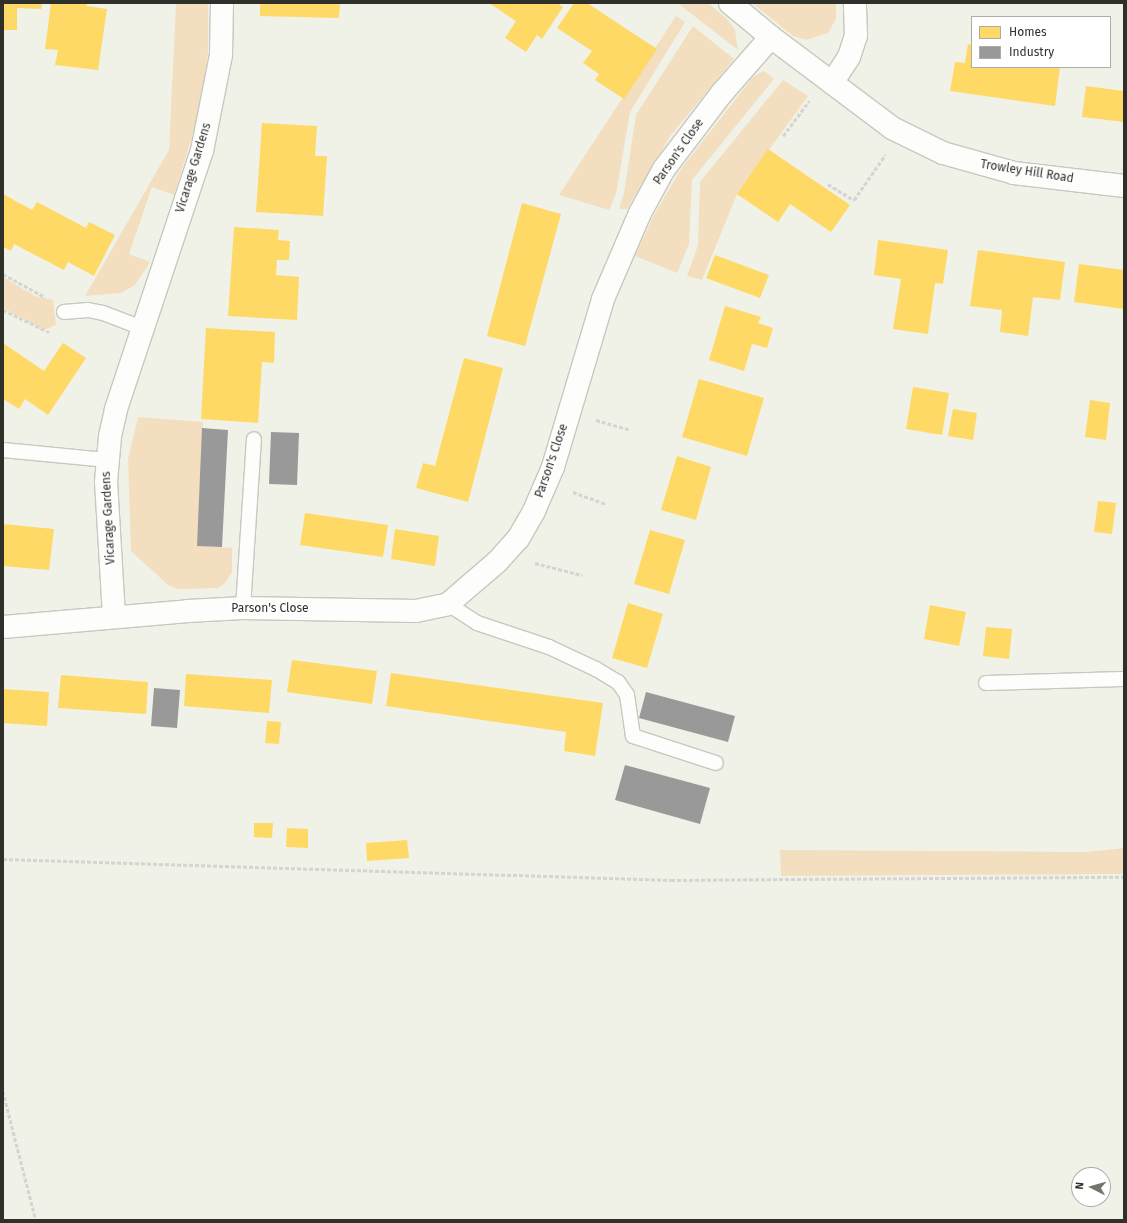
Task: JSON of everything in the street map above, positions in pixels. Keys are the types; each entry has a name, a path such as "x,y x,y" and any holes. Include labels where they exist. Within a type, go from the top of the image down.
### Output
{"street":[{"name":"Vicarage Gardens","path":"114,616 106,482 107,460 116,409 202,151 221,55 222,3"},
{"name":"Trowley Hill Road","path":"730,3 771,38 892,128 943,153 1014,172 1124,186"},
{"path":"832,83 850,57 856,36 855,3"},
{"name":"Parson's Close","path":"3,627 114,616 243,608 416,611 448,604 504,554 518,539 530,518 546,483 569,412 602,298 640,213 664,169 722,93 771,38"}],"lane":[{"path":"64,312 88,310 103,313 142,328"},
{"path":"243,608 254,439"},
{"path":"3,450 107,460"},
{"path":"448,604 477,623 549,647 596,669 618,682 628,695 633,736 716,763"},
{"path":"986,683 1124,679"}],"path":[{"path":"783,136 813,95"},
{"path":"828,184 854,200 878,168"},
{"path":"3,274 38,294 54,298 64,312 60,330 45,332 3,310"},
{"path":"569,412 630,430"},
{"path":"546,483 606,504"},
{"path":"504,554 582,576"},
{"path":"3,859 671,880 1124,877"},
{"path":"3,1091 36,1220"}],"shaded area":[{"path":"176,3 208,3 208,53 199,114 174,195 152,187 129,254 150,262 135,285 121,293 85,296 169,150"},
{"path":"683,3 708,3 727,19 735,30 738,50 680,5"},
{"path":"752,3 836,3 836,19 828,33 806,40 793,36"},
{"path":"676,16 685,22 630,112 616,194 609,210 559,195"},
{"path":"693,26 734,59 671,135 627,209 619,209 624,193 636,115"},
{"path":"764,71 774,79 692,180 689,244 677,273 635,256 654,215 681,169 753,77"},
{"path":"783,80 808,96 737,194 702,280 687,276 698,245 700,182"},
{"path":"3,277 35,296 53,300 56,325 44,330 3,308"},
{"path":"138,417 203,422 197,545 232,548 232,572 225,583 218,588 177,589 168,585 131,551 128,459"},
{"path":"1124,848 1124,874 781,876 780,850 1086,852"}],"building: Homes":[{"path":"3,3 42,3 41,9 17,8 17,30 3,30"},
{"path":"51,3 87,3 87,6 107,9 98,70 55,65 58,50 45,49"},
{"path":"260,3 340,3 339,18 260,16"},
{"path":"489,3 557,3 563,7 542,39 537,35 526,52 505,38 516,21"},
{"path":"574,3 587,3 657,49 624,99 595,80 599,74 583,63 592,51 557,28"},
{"path":"968,44 971,45 971,68 1060,68 1055,106 950,91 955,62 965,63"},
{"path":"1086,86 1124,91 1124,122 1082,117"},
{"path":"262,123 317,126 315,156 327,156 323,216 256,212"},
{"path":"768,149 850,205 831,232 790,204 778,222 737,194"},
{"path":"3,194 32,210 37,202 86,228 89,222 115,235 94,276 68,262 64,270 14,244 11,251 3,247"},
{"path":"522,203 561,214 525,346 487,336"},
{"path":"234,227 279,230 278,240 290,241 289,260 277,260 276,275 299,277 297,320 228,316"},
{"path":"878,240 948,250 943,284 935,283 928,334 893,329 901,279 874,275"},
{"path":"978,250 1065,262 1060,300 1033,297 1028,336 1000,332 1002,310 970,306"},
{"path":"715,255 769,275 760,298 706,278"},
{"path":"1079,264 1124,270 1124,309 1074,302"},
{"path":"725,306 761,317 758,323 773,328 767,348 752,344 744,371 709,360"},
{"path":"206,328 275,332 274,363 262,362 258,423 201,419"},
{"path":"3,343 44,371 63,343 86,358 48,415 25,399 19,409 3,399"},
{"path":"464,358 503,368 468,502 416,488 423,463 435,466"},
{"path":"699,379 764,398 747,456 682,437"},
{"path":"913,387 949,393 942,435 906,429"},
{"path":"1090,400 1110,403 1106,440 1085,437"},
{"path":"953,409 977,413 973,440 948,436"},
{"path":"677,456 711,467 696,520 661,510"},
{"path":"1098,501 1116,503 1112,534 1094,532"},
{"path":"305,513 388,525 383,557 300,545"},
{"path":"3,524 54,529 49,570 3,566"},
{"path":"395,529 439,536 435,566 391,559"},
{"path":"650,530 685,540 669,594 634,584"},
{"path":"628,603 663,614 647,668 612,658"},
{"path":"930,605 966,612 959,646 924,639"},
{"path":"986,627 1012,629 1009,659 983,656"},
{"path":"292,660 377,671 372,704 287,692"},
{"path":"391,673 603,703 595,756 564,751 566,732 386,706"},
{"path":"186,674 272,680 269,713 184,706"},
{"path":"61,675 148,682 146,714 58,708"},
{"path":"3,689 49,692 47,726 3,723"},
{"path":"267,721 281,722 279,744 265,743"},
{"path":"254,823 273,823 272,838 254,837"},
{"path":"287,828 308,829 308,848 286,847"},
{"path":"407,840 409,858 367,861 366,843"}],"building: Industry":[{"path":"202,428 228,430 222,547 197,546"},
{"path":"271,432 299,433 297,485 269,484"},
{"path":"154,688 180,690 177,728 151,726"},
{"path":"646,692 735,716 728,742 639,718"},
{"path":"625,765 710,788 700,824 615,800"}]}
